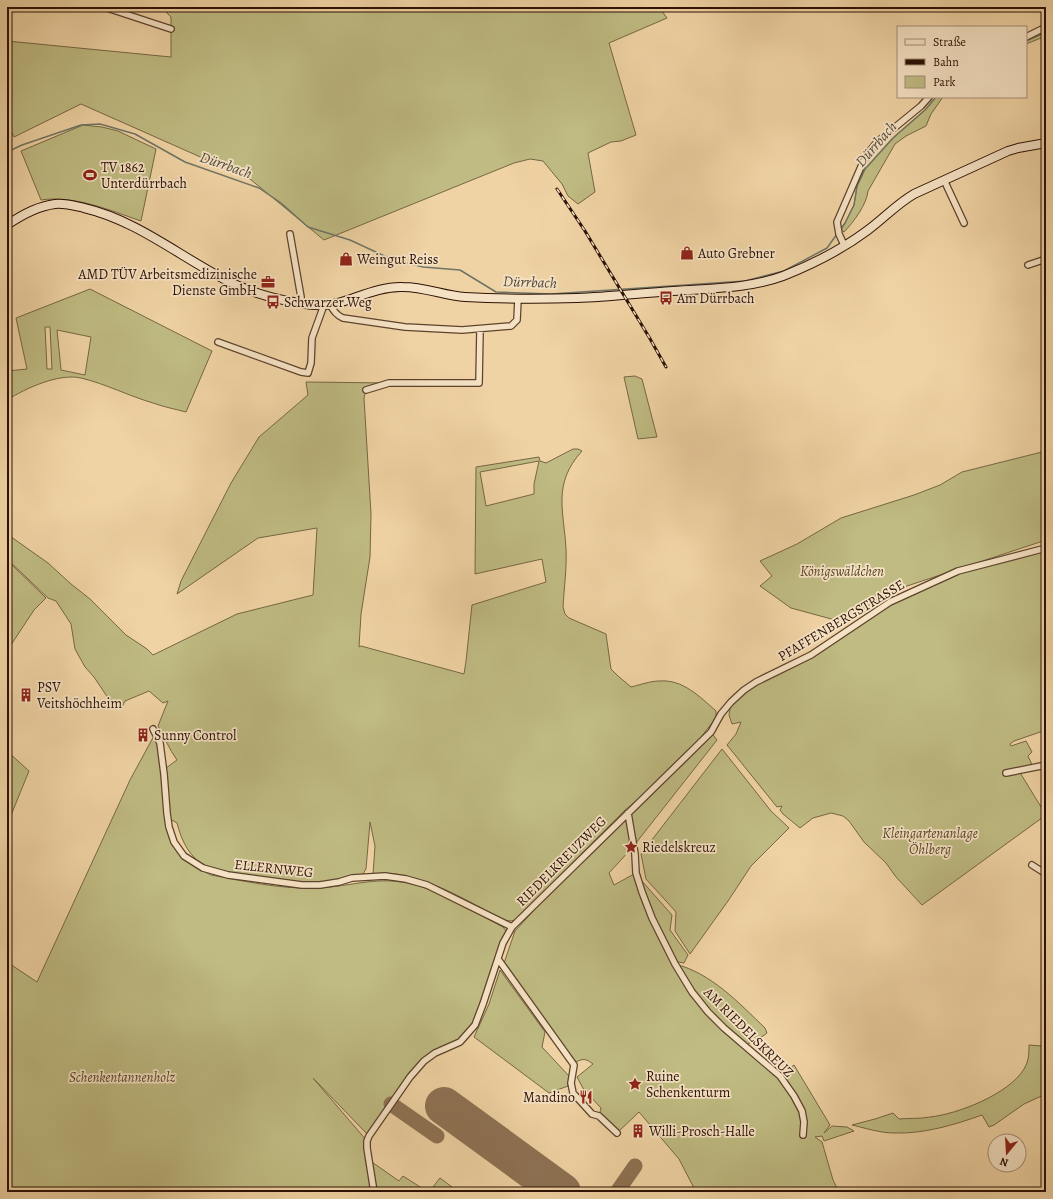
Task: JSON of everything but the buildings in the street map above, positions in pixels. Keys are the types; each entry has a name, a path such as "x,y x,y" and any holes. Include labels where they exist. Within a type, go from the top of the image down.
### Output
{"street":[{"path":"104,7 171,29"},
{"path":"427,7 468,7"},
{"path":"1027,36 1046,27"},
{"path":"844,245 838,231 837,222 863,162 869,152 882,138 921,106 928,98"},
{"path":"7,225 22,216 48,205 64,204 95,211 135,228 214,274 248,291 301,304 327,305 376,291 402,287 463,297 518,299 578,298 743,286 783,276 801,268 844,245 868,230 902,201 944,180 1008,151 1046,143"},
{"path":"944,180 964,223"},
{"path":"290,234 301,304"},
{"path":"1028,265 1046,259"},
{"path":"327,305 338,316 343,318 404,327 480,330 507,327 514,324 517,320 518,299"},
{"path":"218,342 301,372 308,373 311,363 312,338 327,305"},
{"path":"366,390 389,382 479,383 480,330"},
{"name":"PFAFFENBERGSTRASSE","path":"628,813 711,732 721,714 731,702 744,690 756,682 811,655 890,602 958,571 1046,548"},
{"name":"ELLERNWEG","path":"154,729 160,742 167,813 169,827 174,842 184,856 203,868 228,875 302,885 326,884 352,878 385,876 406,879 427,885 512,927"},
{"path":"1006,773 1046,765"},
{"name":"RIEDELKREUZWEG","path":"498,959 503,943 512,927 628,813"},
{"name":"AM RIEDELSKREUZ","path":"628,813 635,854 636,873 655,924 675,964 692,992 708,1012 724,1028 780,1076 794,1096 802,1111 804,1122 803,1136"},
{"path":"1032,865 1046,874"},
{"path":"498,959 574,1065 571,1082 573,1093 592,1114 599,1116 617,1133"},
{"path":"374,1192 367,1148 369,1136 410,1077 424,1061 435,1053 460,1042 475,1025 498,959"}],"green space":[{"path":"161,7 659,7 667,18 609,43 636,135 621,141 611,142 588,153 595,192 578,204 568,196 562,184 543,161 530,159 514,163 324,240 250,179 81,104 14,137 7,123 7,41 171,57 171,17"},
{"path":"1046,32 1046,36 1027,44 1027,41"},
{"path":"935,98 942,98 931,114 926,126 906,136 895,144 868,191 865,202 844,232 840,229 845,223 854,205 857,186 865,169 893,138 925,110"},
{"name":"TV 1862 Unterdürrbach","path":"83,125 102,127 118,131 156,149 141,221 91,204 66,200 41,200 21,151"},
{"path":"90,289 212,351 186,412 161,406 81,378 72,377 53,380 33,386 7,400 7,371 27,369 16,318","holes":["45,327 50,327 52,369 47,369","57,330 91,337 85,375 61,370"]},
{"path":"635,376 642,379 657,437 638,439 624,377"},
{"name":"Schenkentannenholz","path":"306,382 389,383 366,390 364,398 371,514 370,557 361,614 359,647 361,646 464,674 472,605 546,582 542,559 475,574 476,467 539,457 540,461 546,463 573,449 578,449 582,451 573,463 567,475 563,486 562,498 566,556 563,607 565,614 569,618 606,634 611,669 631,687 656,681 676,683 690,690 704,700 716,711 716,718 701,737 624,811 516,920 503,920 450,892 423,881 395,874 373,874 375,846 370,822 366,869 361,877 311,882 258,877 207,866 194,858 182,839 177,823 170,819 178,845 183,853 195,865 211,875 262,884 300,888 383,881 407,883 420,886 445,896 503,927 507,932 471,1027 460,1042 424,1061 369,1136 313,1078 367,1141 369,1160 399,1181 403,1176 428,1192 7,1192 7,962 37,982 130,780 156,732 162,741 166,768 177,760 158,726 168,701 163,703 149,691 125,701 122,707 108,698 94,677 85,667 75,649 71,624 56,601 48,598 7,559 7,534 48,563 90,599 126,635 147,649 153,655 237,614 313,595 317,528 258,538 177,594 181,581 231,483 259,437 308,395","holes":["539,461 534,484 534,494 486,506 480,472"]},
{"name":"Königswäldchen","path":"1046,451 1046,540 907,586 846,623 791,608 760,586 772,576 760,561 797,544 841,518 914,495 940,485 962,472"},
{"name":"Kleingartenanlage Öhlberg","path":"1046,548 1046,730 1014,741 1010,744 1011,746 1026,741 1032,752 1028,756 1033,767 1019,771 1046,815 922,905 896,877 886,863 864,842 849,821 843,816 831,813 813,818 800,828 783,814 780,810 782,806 777,807 727,745 736,734 741,722 732,724 729,715 731,702 744,690 811,655 890,602 958,571"},
{"path":"7,560 46,598 34,610 7,651"},
{"path":"713,735 717,740 632,848 609,873 614,885 636,873 638,865 641,880 672,915 670,930 688,955 684,963 678,962 675,964 701,974 724,990 765,1028 767,1033 746,1045 780,1076 794,1065 830,1125 824,1133 832,1126 847,1127 854,1131 824,1141 822,1136 815,1137 822,1142 833,1180 839,1192 696,1192 679,1159 639,1112 618,1132 600,1112 601,1108 584,1090 577,1077 593,1064 585,1060 576,1062 503,966 515,931 537,907"},
{"path":"722,749 771,811 789,828 751,866 690,954 675,931 676,912 646,879 641,854"},
{"path":"7,751 29,771 7,825"},
{"path":"500,970 545,1032 542,1047 569,1076 568,1086 549,1093 474,1037 489,1004"},
{"path":"1029,1045 1041,1046 1046,1058 1046,1094 1024,1104 994,1125 989,1127 982,1115 939,1128 905,1133 883,1132 852,1125 893,1113 899,1119 941,1115 954,1112 982,1101 1007,1087 1017,1078 1027,1063"},
{"path":"440,1178 452,1187 448,1192 429,1192"}],"waterway":[{"name":"Dürrbach","path":"1027,41 1046,32"},
{"name":"Dürrbach","path":"841,229 854,205 857,186 865,169 893,138 925,110 935,98"},
{"name":"Dürrbach","path":"7,152 22,145 81,125 100,124 135,134 185,162 259,188 281,203 308,227 350,240 391,259 423,267 460,270 496,292 551,294 745,281 784,271 827,248 837,234"}],"taxiway":[{"path":"391,1104 437,1136"},
{"path":"458,1129 464,1121"},
{"path":"617,1192 635,1166"}],"runway":[{"path":"444,1106 562,1192"}],"railway":[{"path":"557,189 585,231 666,367"}],"place":[{"name":"TV 1862 Unterdürrbach","path":"90,175"},
{"name":"Auto Grebner","path":"687,253"},
{"name":"Weingut Reiss","path":"346,259"},
{"name":"AMD TÜV Arbeitsmedizinische Dienste GmbH","path":"268,282"},
{"name":"Am Dürrbach","path":"666,298"},
{"name":"Schwarzer Weg","path":"273,302"},
{"name":"PSV Veitshöchheim","path":"26,695"},
{"name":"Sunny Control","path":"143,735"},
{"name":"Riedelskreuz","path":"631,847"},
{"name":"Ruine Schenkenturm","path":"635,1084"},
{"name":"Mandino","path":"586,1097"},
{"name":"Willi-Prosch-Halle","path":"638,1131"}]}
